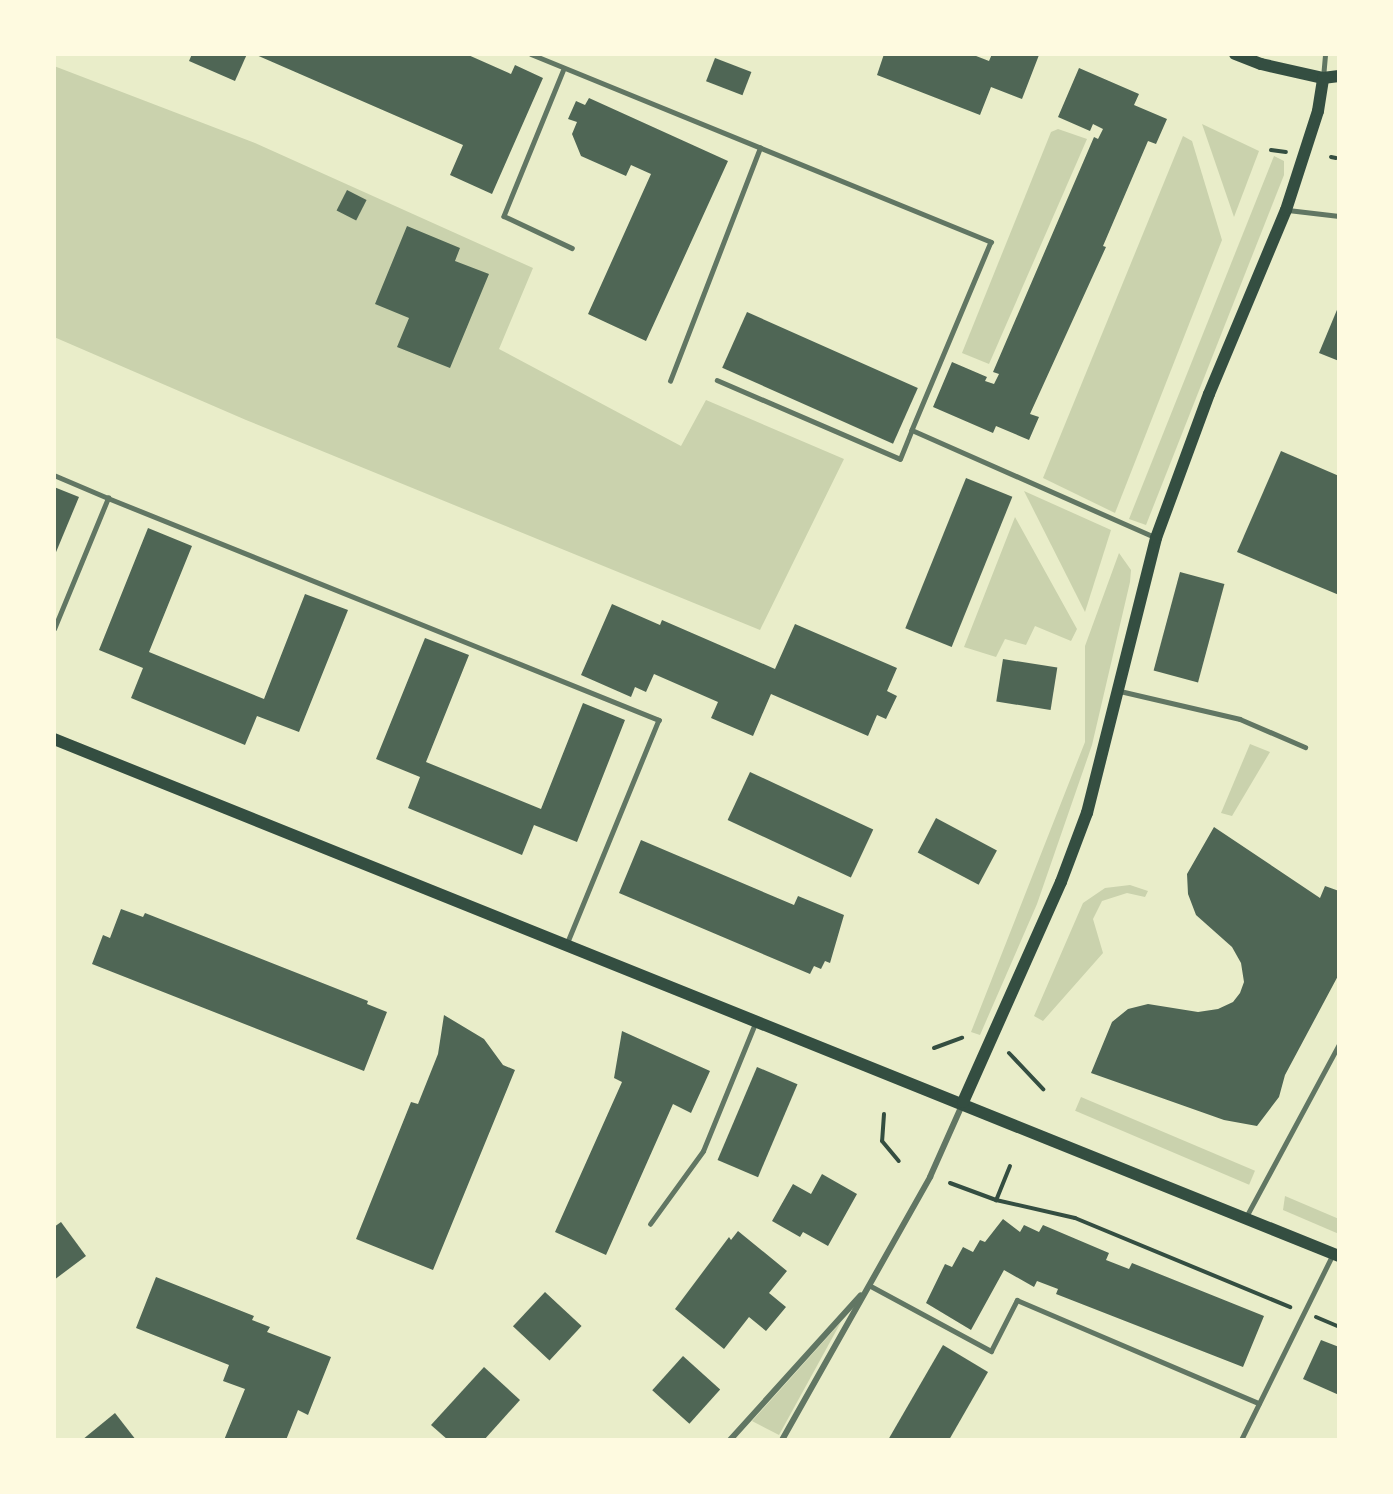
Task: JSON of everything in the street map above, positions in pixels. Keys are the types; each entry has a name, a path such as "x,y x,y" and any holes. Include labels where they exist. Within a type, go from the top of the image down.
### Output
{"main road":[{"path":"1235,54 1261,64 1323,78 1339,76"},
{"path":"963,1102 1061,882 1096,782 1156,538 1209,394 1286,210 1318,111 1323,78"},
{"path":"54,738 566,945 963,1102 1336,1255"}],"street":[{"path":"782,1440 930,1177 963,1102"},
{"path":"730,1440 869,1286"}],"lane":[{"path":"531,54 991,242 900,459 717,380"},
{"path":"1323,78 1325,54"},
{"path":"564,69 504,216 572,248"},
{"path":"670,381 760,148"},
{"path":"1286,210 1339,216"},
{"path":"912,430 1156,538"},
{"path":"54,475 659,720 566,945"},
{"path":"54,629 108,498"},
{"path":"1117,691 1240,719 1305,747"},
{"path":"650,1224 704,1151 756,1021"},
{"path":"1246,1217 1339,1044"},
{"path":"1241,1440 1304,1312 1336,1255"},
{"path":"869,1286 992,1351 1017,1300 1259,1403"}],"path":[{"path":"1271,150 1289,153"},
{"path":"1330,157 1336,158"},
{"path":"934,1048 962,1038"},
{"path":"1009,1053 1043,1089"},
{"path":"884,1114 882,1141 899,1161"},
{"path":"996,1200 1010,1166"},
{"path":"950,1183 996,1200 1075,1218 1339,1327"}],"green space":[{"path":"54,66 255,143 533,268 499,349 681,446 706,400 844,459 760,630 246,420 54,337"},
{"path":"1202,124 1259,151 1234,217"},
{"path":"1058,129 1087,139 989,364 962,353 1051,132"},
{"path":"1183,136 1192,141 1222,240 1115,513 1043,478"},
{"path":"1274,156 1284,161 1284,175 1146,525 1129,519"},
{"path":"1024,491 1111,530 1085,612"},
{"path":"1015,517 1077,629 1071,641 1035,626 1026,645 1005,639 996,657 964,647"},
{"path":"1119,553 1131,570 1130,582 1092,745 1037,904 980,1035 971,1032 1085,742 1085,646"},
{"path":"1250,744 1270,752 1232,816 1221,813"},
{"path":"1130,885 1148,891 1145,897 1127,893 1102,901 1093,919 1103,953 1043,1021 1034,1016 1083,903 1105,888"},
{"path":"1081,1097 1255,1171 1249,1185 1075,1111"},
{"path":"1285,1196 1339,1219 1339,1234 1283,1210"},
{"path":"841,1322 779,1435 752,1421"}],"building":[{"path":"192,54 247,54 235,81 189,61"},
{"path":"254,54 466,54 511,74 515,65 543,78 492,194 450,175 463,145"},
{"path":"884,54 971,54 989,61 992,54 1039,55 1022,99 991,87 980,115 877,75"},
{"path":"715,58 751,72 742,95 706,81"},
{"path":"1079,68 1139,94 1134,105 1167,119 1156,144 1148,141 1103,246 1106,247 1030,414 1039,417 1029,440 996,426 993,433 933,407 952,362 987,377 985,381 994,384 999,374 993,372 1094,137 1098,139 1103,129 1093,124 1090,131 1058,117"},
{"path":"589,98 728,161 646,341 588,314 651,174 631,165 626,176 581,156 572,134 577,122 568,119 576,101 585,105"},
{"path":"347,190 367,200 356,220 337,210"},
{"path":"407,226 460,248 455,261 489,274 450,368 397,347 409,318 375,304"},
{"path":"1339,305 1339,361 1319,353"},
{"path":"747,312 918,388 893,444 722,368"},
{"path":"1281,451 1339,476 1339,595 1237,552"},
{"path":"966,478 1012,497 952,647 905,628"},
{"path":"54,487 79,497 54,557"},
{"path":"148,528 192,546 149,652 264,699 305,594 348,610 299,732 257,716 245,745 131,698 143,668 99,650"},
{"path":"1180,572 1224,584 1198,682 1154,671"},
{"path":"612,604 660,625 662,620 775,669 795,624 897,668 887,691 897,696 886,719 877,715 868,736 771,694 753,736 711,718 718,702 654,674 646,692 635,687 631,697 581,675"},
{"path":"425,638 469,655 426,762 541,809 583,703 625,720 577,842 534,825 522,855 408,808 420,777 376,759"},
{"path":"1003,659 1057,668 1051,710 996,701"},
{"path":"750,772 873,829 851,878 728,820"},
{"path":"936,818 997,850 979,885 918,852"},
{"path":"1214,827 1320,898 1325,886 1339,891 1339,974 1285,1075 1279,1097 1257,1126 1224,1120 1091,1073 1112,1022 1128,1009 1148,1004 1198,1012 1218,1009 1233,1002 1240,993 1244,982 1241,963 1232,947 1196,915 1188,894 1187,874"},
{"path":"641,840 794,905 798,896 844,915 830,963 825,961 821,969 814,966 810,974 619,893"},
{"path":"121,909 143,917 145,913 368,1001 367,1004 387,1012 364,1071 92,964 103,935 110,938"},
{"path":"444,1015 484,1039 503,1065 515,1070 433,1270 356,1239 411,1102 418,1104 438,1054"},
{"path":"622,1031 710,1071 691,1113 673,1104 606,1255 555,1232 622,1082 614,1078"},
{"path":"757,1067 798,1084 758,1177 718,1160"},
{"path":"822,1174 857,1194 828,1246 803,1232 800,1237 772,1221 793,1184 811,1194"},
{"path":"1003,1219 1020,1232 1024,1225 1039,1232 1043,1225 1109,1253 1106,1260 1129,1269 1132,1263 1264,1316 1243,1367 1056,1294 1058,1289 1037,1281 1034,1287 1004,1270 971,1330 926,1303 945,1264 952,1267 963,1247 973,1252 980,1240 985,1242"},
{"path":"61,1222 86,1256 54,1280 54,1227"},
{"path":"738,1231 787,1271 769,1293 786,1307 766,1331 749,1317 724,1349 675,1309 729,1237 731,1240"},
{"path":"156,1277 254,1316 252,1320 270,1327 267,1332 331,1357 308,1415 298,1410 286,1440 224,1440 245,1389 223,1381 229,1365 136,1328"},
{"path":"545,1292 582,1326 550,1360 513,1326"},
{"path":"1321,1340 1339,1347 1339,1395 1303,1379"},
{"path":"943,1345 988,1372 949,1440 888,1440"},
{"path":"683,1356 720,1389 689,1424 652,1390"},
{"path":"484,1367 520,1400 484,1440 448,1440 431,1425"},
{"path":"115,1413 136,1440 82,1440"}]}
